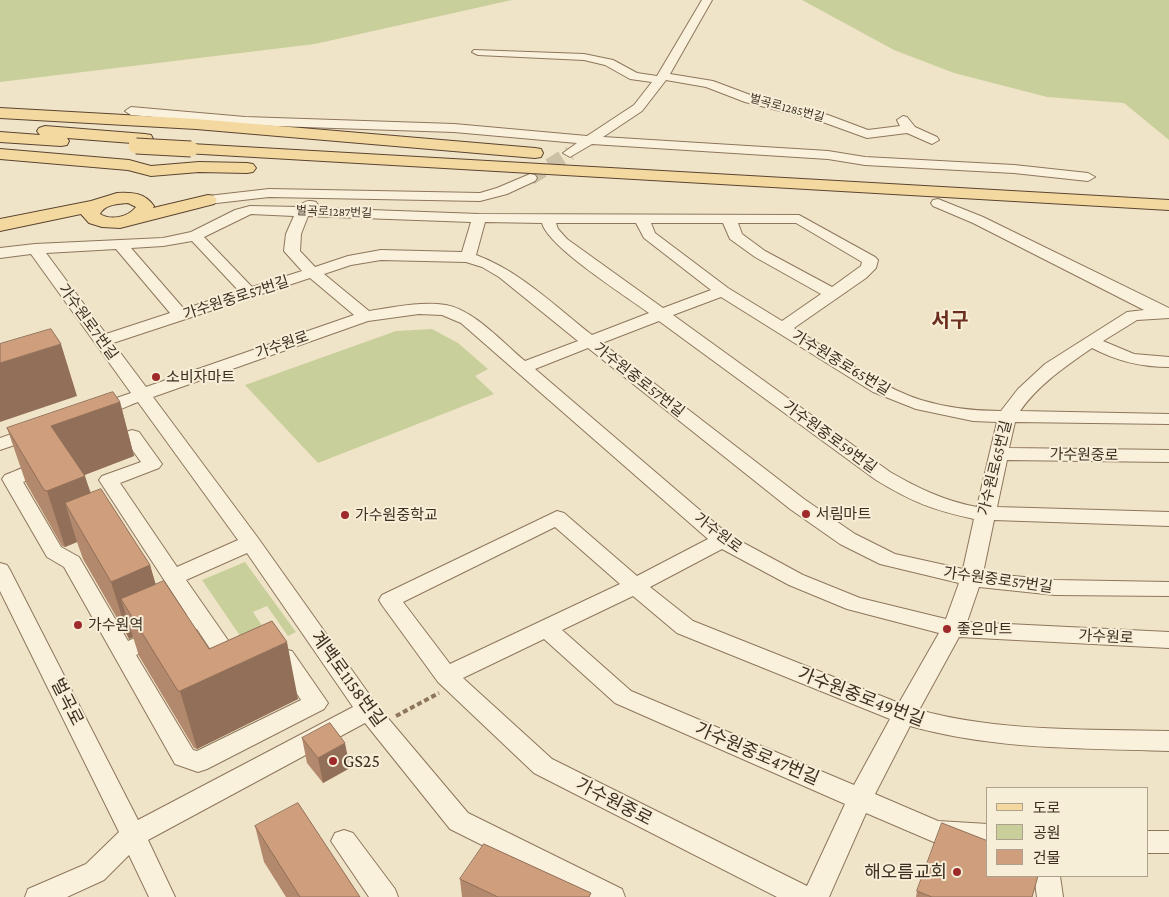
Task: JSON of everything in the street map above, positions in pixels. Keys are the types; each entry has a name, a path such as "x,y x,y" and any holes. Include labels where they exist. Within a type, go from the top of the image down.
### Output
{"main road":[{"path":"0,113 196,124 580,157 661,167"},
{"path":"196,124 149,174 99,208 97,221 113,223 208,200"},
{"path":"0,128 140,143"},
{"path":"0,137 661,167 1169,194"},
{"path":"194,145 642,175 1169,205"},
{"path":"0,154 129,165 149,174 199,167 567,176 642,175"},
{"path":"130,219 144,209 141,201 149,174"},
{"path":"0,226 99,208 128,198 141,201 208,200"}],"street":[{"path":"570,153 638,108 661,78 707,0"},
{"name":"벌곡로1285번길","path":"478,52 584,57 609,62 634,76 709,84 749,99 824,118 867,134 906,124 932,140"},
{"path":"131,111 245,121 454,128 589,140 828,155 865,162 1014,169 1088,177"},
{"path":"208,200 269,193 480,197 502,191 530,178"},
{"path":"365,316 301,262 292,251 292,242 302,210 308,205 405,207 415,197"},
{"path":"938,203 978,220 1165,312"},
{"name":"벌곡로1287번길","path":"0,253 35,249 121,246 163,242 195,236 240,213 250,210 302,210 479,218 799,219 870,260 868,268 860,276 783,328"},
{"path":"468,257 479,218"},
{"name":"가수원중로59번길","path":"548,218 550,230 562,242 883,476 913,494 940,505 984,514 1169,519"},
{"name":"가수원중로65번길","path":"642,219 649,235 722,291 879,388 916,404 973,416 1169,419"},
{"path":"729,219 735,236 760,254 832,294"},
{"path":"195,236 249,293"},
{"path":"121,246 180,315"},
{"name":"가수원로7번길","path":"35,249 142,395"},
{"name":"가수원중로57번길","path":"101,341 348,261 381,255 468,257 487,264 504,274 797,504 840,535 880,556 920,568 971,579 1032,587 1169,589"},
{"path":"522,368 722,291"},
{"name":"가수원로","path":"80,416 365,316 419,309 445,310 467,320 722,540 796,580 855,604 953,629 1169,640"},
{"name":"가수원로65번길","path":"953,629 971,579 1007,416 1024,393 1051,368 1090,341 1133,315 1165,312"},
{"path":"1090,341 1122,358 1144,363 1169,362"},
{"name":"계백로1158번길","path":"142,395 251,543 374,717 459,821 612,897"},
{"path":"0,444 53,425"},
{"path":"132,436 152,464 109,480 132,529 173,576 241,677 284,657 316,703 198,762 184,758 72,562 64,557 54,552 12,479 132,436"},
{"name":"가수원중로","path":"998,454 1169,456"},
{"name":"가수원중로","path":"635,586 557,518 390,600 451,681 542,766 804,897"},
{"path":"451,681 547,629 635,586 722,540"},
{"path":"173,576 251,543"},
{"path":"64,557 89,547"},
{"name":"벌곡로","path":"0,570 133,835 162,897"},
{"name":"가수원중로49번길","path":"635,586 685,627 930,724 1024,736 1169,741"},
{"path":"123,652 201,618"},
{"name":"가수원중로47번길","path":"547,629 623,697 936,832 986,835"},
{"path":"816,897 860,798 953,629"},
{"path":"38,897 95,872 133,835 374,717"},
{"path":"344,841 385,897"},
{"path":"1149,842 1169,842"},
{"path":"1047,877 1050,897"}],"path":[{"path":"374,717 451,681"}],"green space":[{"path":"0,0 512,0 315,44 0,82"},
{"path":"802,0 1169,0 1169,140 1124,103 1047,97 954,73 894,50"},
{"path":"432,329 458,343 488,369 475,376 494,394 318,463 245,385 396,331"},
{"path":"245,562 296,632 288,636 267,606 253,612 273,642 251,652 202,580"}],"building":[{"path":"51,329 61,344 0,363 0,344"},
{"path":"113,392 120,402 51,426 85,476 47,491 44,490 7,428"},
{"path":"101,489 150,565 111,582 65,503"},
{"path":"164,581 209,649 272,621 287,642 178,691 121,599"},
{"path":"330,723 345,743 318,758 302,738"},
{"path":"298,803 360,897 300,897 255,826"},
{"name":"해오름교회","path":"942,823 986,840 986,877 1038,877 1032,897 932,897 917,891"},
{"path":"484,844 591,893 589,897 498,897 460,879"}],"tunnel":[{"path":"530,178 570,153"}],"place":[{"name":"소비자마트","path":"156,377"},
{"name":"서림마트","path":"806,514"},
{"name":"가수원중학교","path":"345,515"},
{"name":"가수원역","path":"78,625"},
{"name":"좋은마트","path":"947,629"},
{"name":"GS25","path":"333,761"},
{"name":"해오름교회","path":"957,872"}],"district":[{"name":"서구","path":"950,321"}]}
